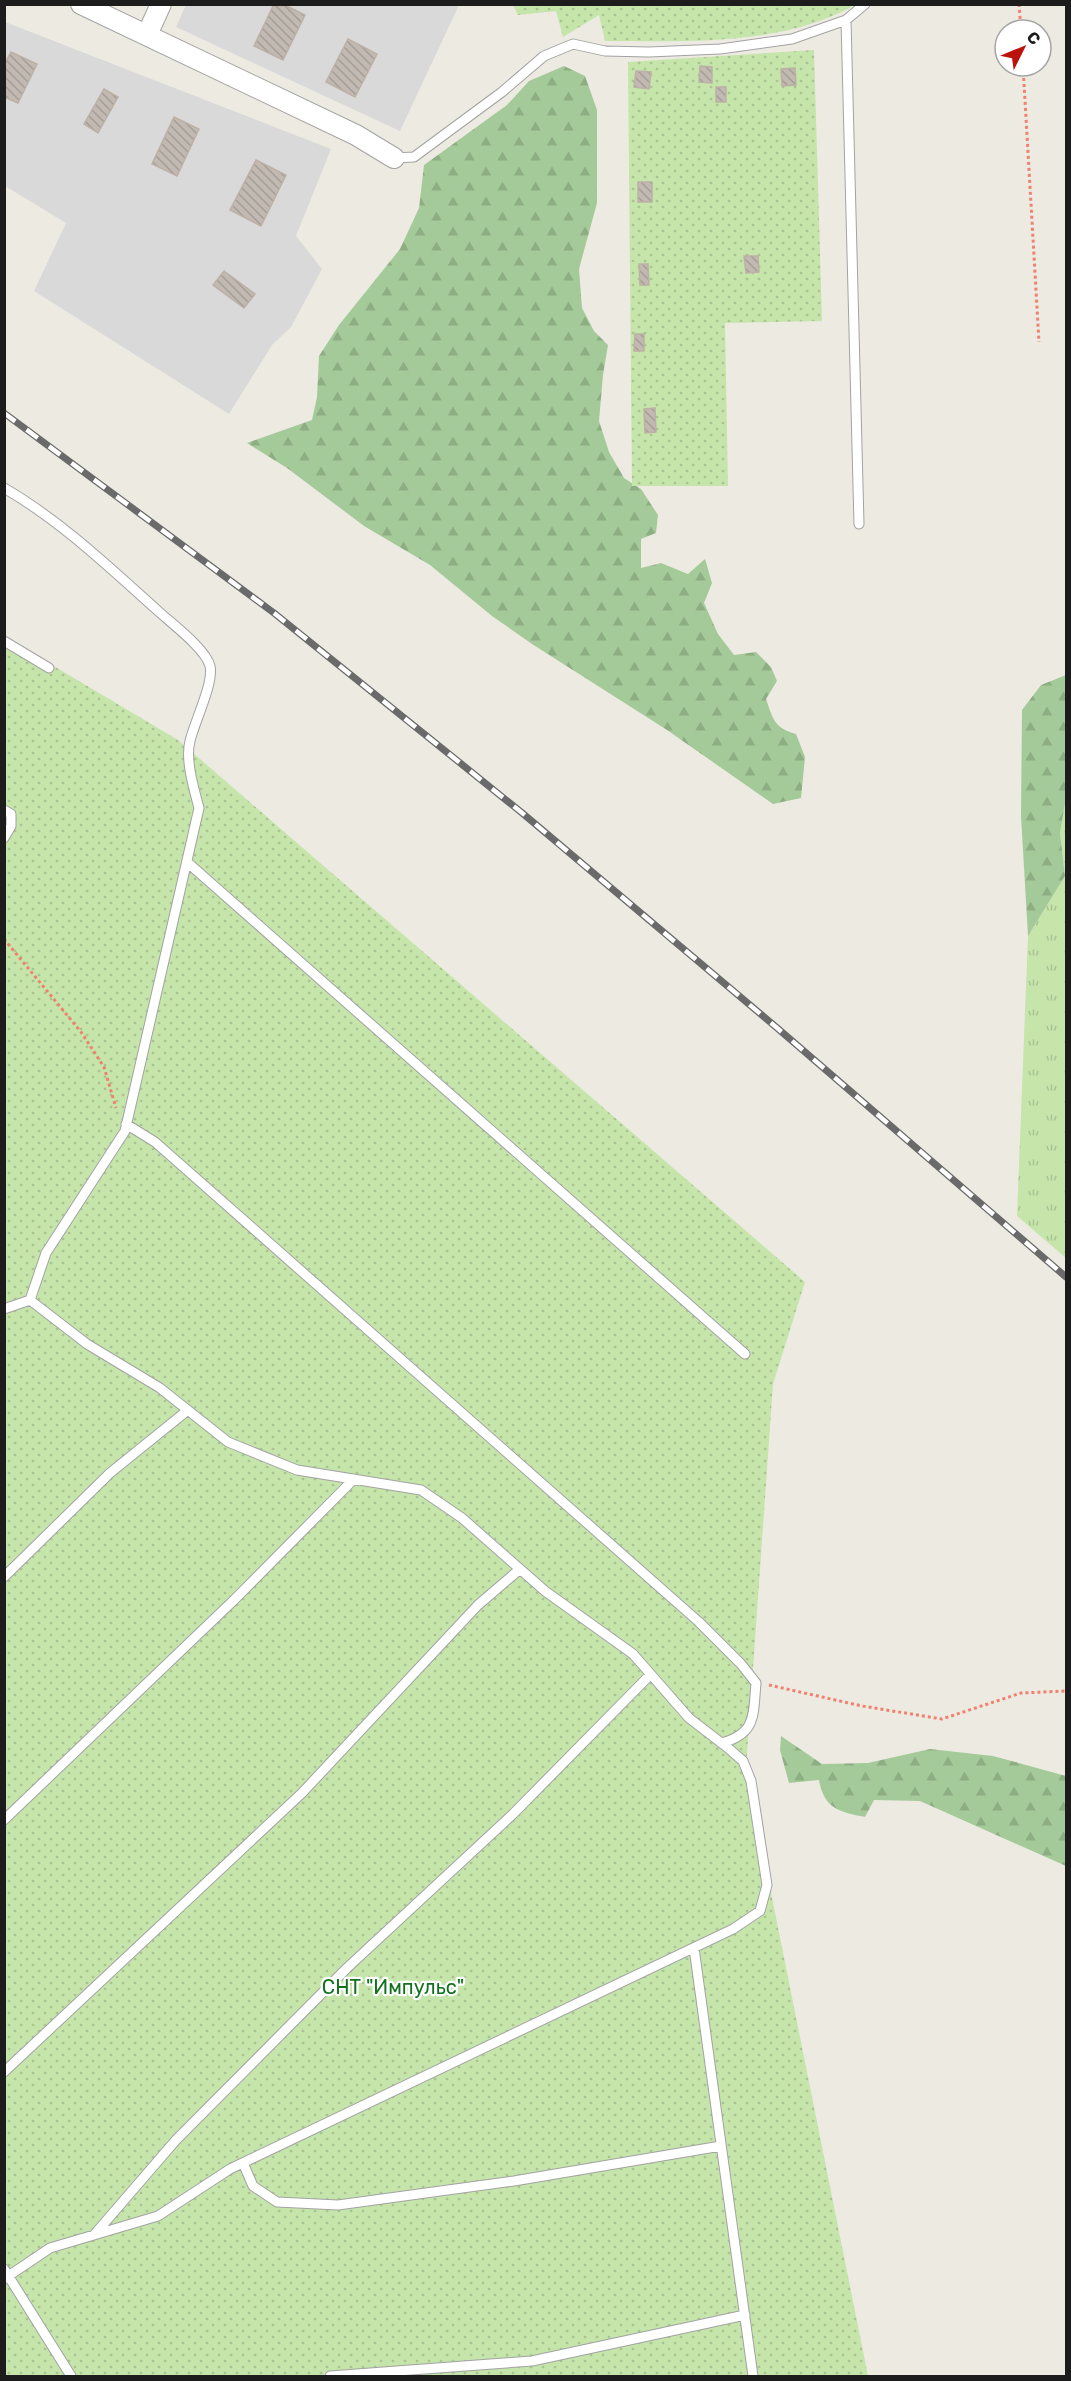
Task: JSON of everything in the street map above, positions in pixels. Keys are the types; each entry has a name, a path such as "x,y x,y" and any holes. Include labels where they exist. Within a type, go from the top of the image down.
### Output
{"street":[{"path":"81,4 356,135 394,158"},
{"path":"147,35 161,4"}],"lane":[{"path":"394,158 414,157 502,92 544,56 573,44 605,51 720,49 792,39 846,20 864,4"},
{"path":"846,20 859,524"},
{"path":"4,488 26,501 90,550 196,645 210,666 208,685 189,743 191,776 199,808 125,1131 46,1254 30,1300"},
{"path":"4,641 49,668"},
{"path":"4,810 11,814 11,826 4,838"},
{"path":"187,862 745,1354"},
{"path":"126,1124 154,1142 699,1622 741,1664 756,1683 751,1722 743,1735 722,1743"},
{"path":"4,1309 30,1300"},
{"path":"30,1300 87,1344 160,1388 228,1442 297,1470 421,1490 462,1518 545,1591 633,1654 689,1718 743,1761 751,1781 767,1886 760,1911 734,1929 230,2169 158,2216 50,2248 6,2275 71,2376"},
{"path":"4,1576 110,1473 188,1410"},
{"path":"4,1820 226,1608 354,1479"},
{"path":"4,2072 302,1793 478,1605 520,1569"},
{"path":"94,2235 184,2132 347,1968 513,1815 651,1675"},
{"path":"694,1947 753,2376"},
{"path":"243,2163 254,2186 277,2202 338,2205 514,2181 722,2146"},
{"path":"330,2376 532,2361 745,2315"}],"path":[{"path":"1024,78 1039,342"},
{"path":"4,939 81,1032 104,1067 115,1105 126,1124"},
{"path":"756,1683 862,1706 942,1719 1021,1693 1066,1691"}],"shaded area":[{"path":"186,5 459,5 400,131 176,27"},
{"path":"5,22 331,149 296,236 322,269 291,327 272,345 229,414 34,291 66,223 5,186"}],"green space":[{"path":"513,5 850,5 851,7 823,20 763,35 698,41 605,41 599,15 563,37 556,11 518,15"},
{"path":"814,50 822,321 725,323 728,486 632,486 628,62"},
{"path":"564,66 585,76 597,110 597,203 579,269 582,308 594,331 608,345 599,421 609,452 624,478 641,489 658,515 656,533 641,539 641,568 661,563 688,574 705,559 712,583 704,603 718,634 734,655 756,652 771,667 777,681 766,699 775,722 783,729 796,734 805,757 801,798 773,804 667,730 532,644 492,616 430,565 364,526 287,468 247,443 312,420 317,397 319,356 339,325 400,249 419,208 424,165 507,105 529,81"},
{"name":"СНТ \"Импульс\"","path":"5,637 178,740 805,1282 773,1384 746,1768 868,2376 5,2376"},
{"path":"1066,675 1066,797 1060,833 1065,876 1028,936 1021,816 1022,710 1041,685"},
{"path":"1065,797 1066,1258 1017,1216 1028,936 1065,876 1060,833"},
{"path":"781,1736 822,1764 868,1763 930,1749 993,1756 1066,1776 1066,1866 920,1801 874,1800 865,1817 841,1811 829,1803 821,1790 819,1780 789,1783 780,1750"}],"building":[{"path":"274,4 283,4 305,15 283,60 254,46"},
{"path":"348,39 377,54 355,97 326,82"},
{"path":"11,52 37,64 18,103 4,97 4,65"},
{"path":"700,66 712,67 712,83 699,82"},
{"path":"795,68 796,85 782,86 781,69"},
{"path":"636,71 651,72 649,89 634,87"},
{"path":"716,87 726,87 726,102 716,102"},
{"path":"104,89 118,97 98,133 84,124"},
{"path":"174,117 199,129 177,176 152,164"},
{"path":"256,160 286,175 261,226 230,210"},
{"path":"638,182 652,182 652,202 638,202"},
{"path":"744,256 758,256 759,272 746,273"},
{"path":"639,264 648,264 649,285 640,285"},
{"path":"224,271 255,294 244,308 213,285"},
{"path":"635,334 644,334 644,351 634,351"},
{"path":"655,408 656,432 645,433 644,409"}],"railway":[{"path":"4,413 274,613 521,812 776,1027 1066,1277"}]}
